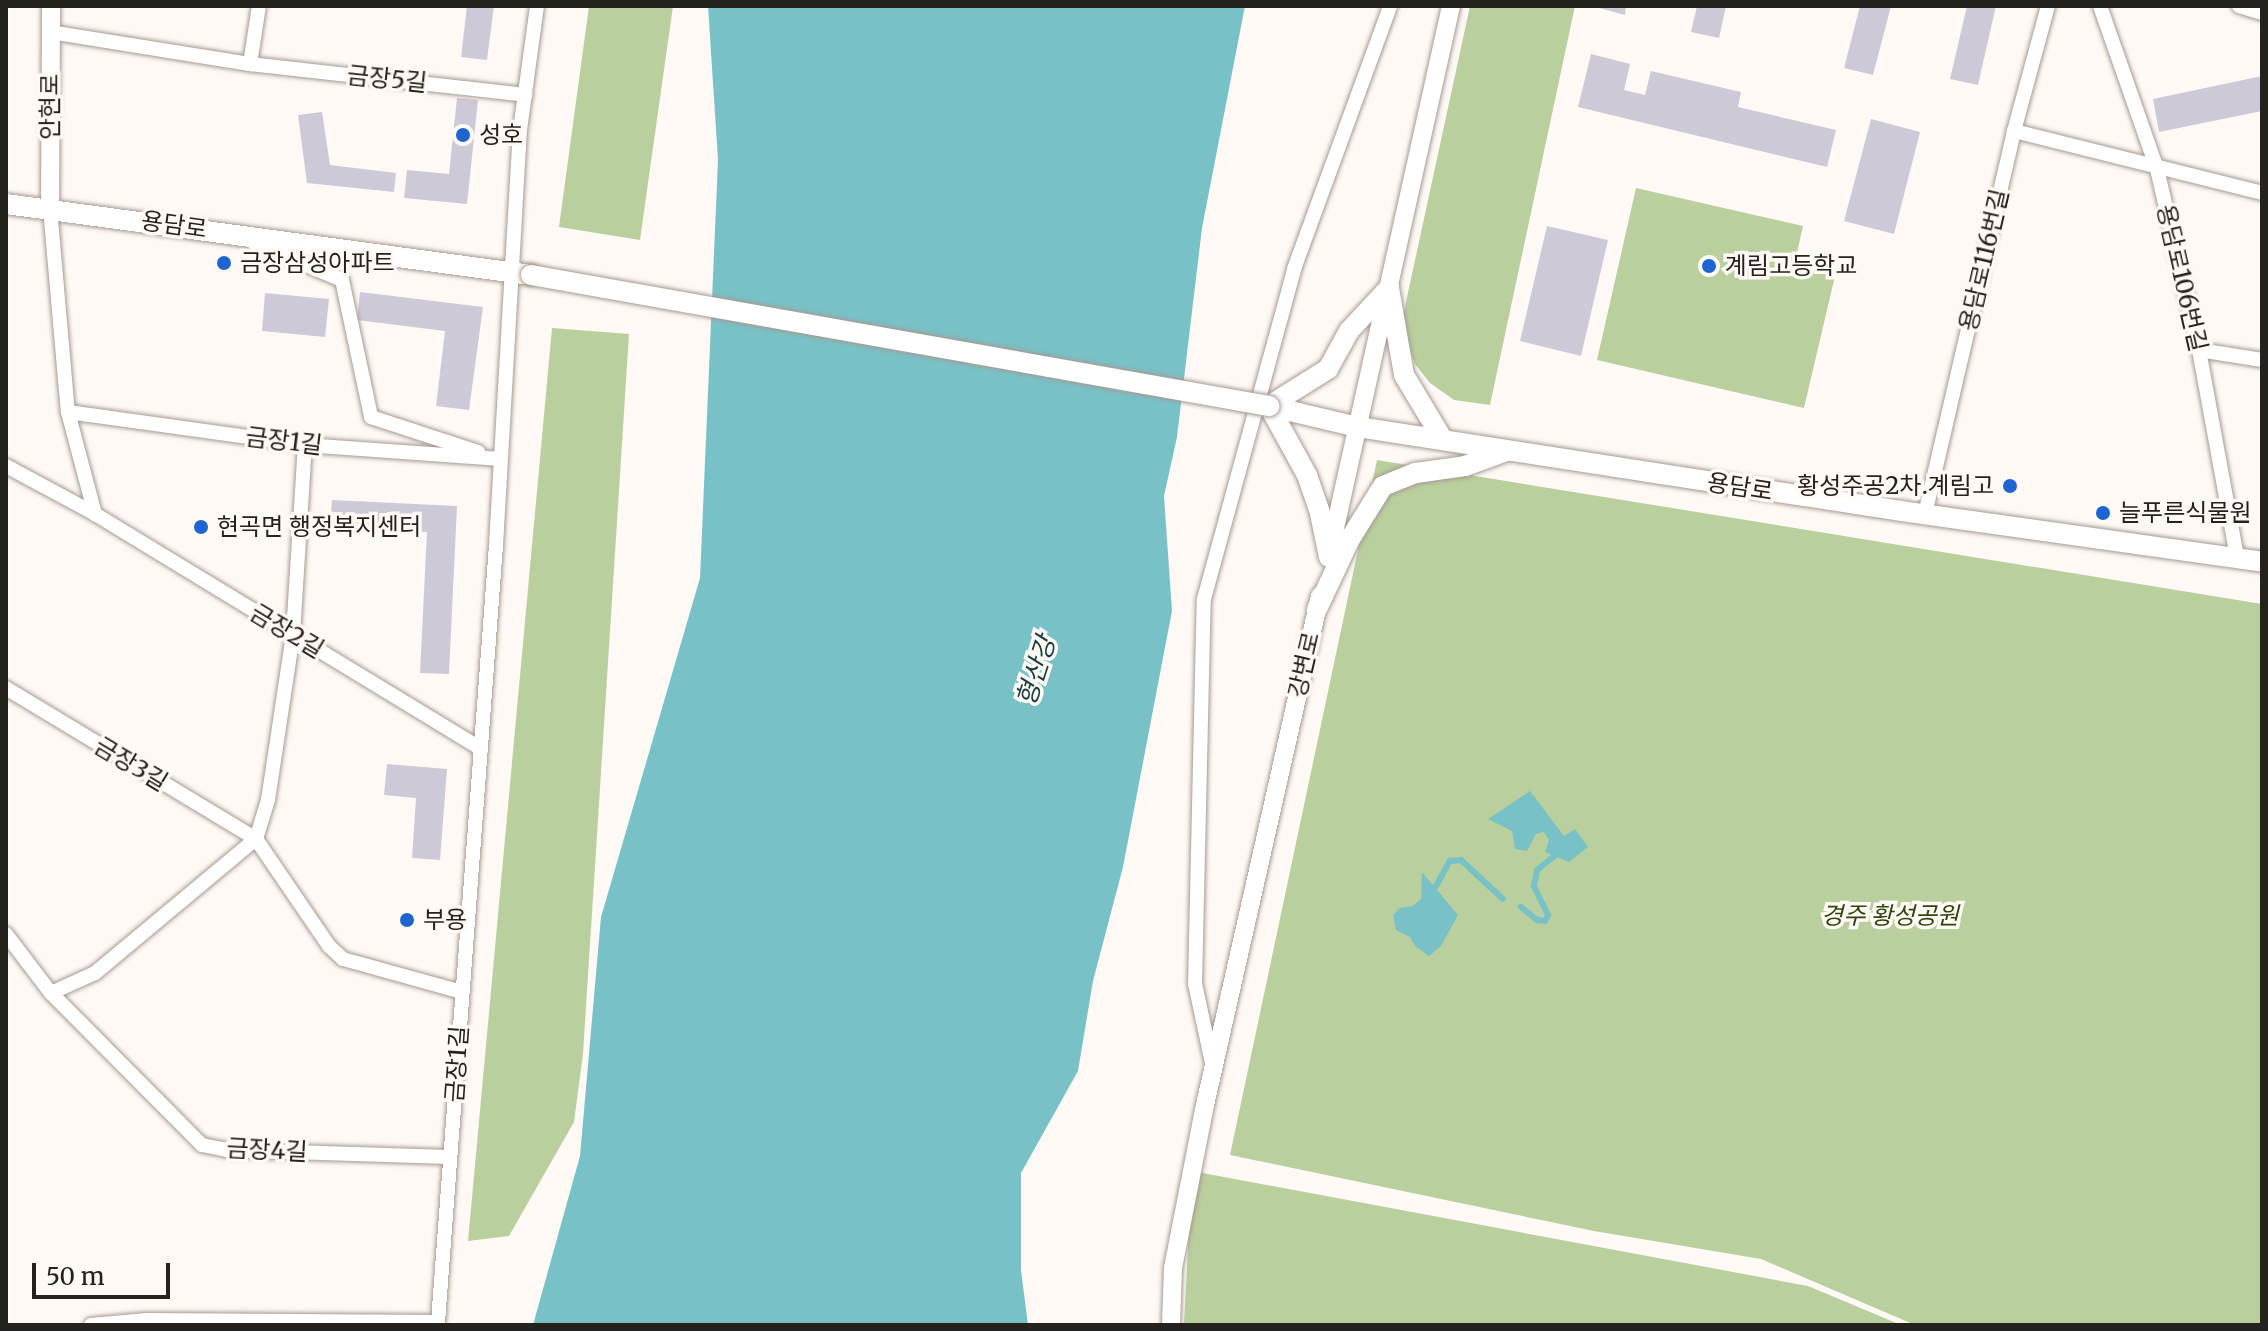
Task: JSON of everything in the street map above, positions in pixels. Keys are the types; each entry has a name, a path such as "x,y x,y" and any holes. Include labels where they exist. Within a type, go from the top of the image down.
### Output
{"main road":[{"name":"용담로","path":"6,204 522,274 1269,406 1358,427 2262,562"},
{"path":"1329,557 1319,509 1307,475 1269,406 1328,369 1349,331 1389,288"},
{"path":"1389,288 1404,375 1443,440"},
{"path":"1317,609 1350,539 1383,486 1416,473 1465,466 1508,450"}],"street":[{"name":"안현로","path":"50,208 51,6"},
{"path":"250,64 259,6"},
{"name":"금장1길","path":"91,1325 147,1320 438,1322 501,459 522,274 525,95 537,6"},
{"path":"1214,1068 1195,984 1204,599 1294,269 1390,6"},
{"name":"강변로","path":"1171,1325 1173,1268 1214,1068 1451,6"},
{"name":"용담로116번길","path":"1925,514 2014,131 2048,6"},
{"name":"용담로106번길","path":"2100,6 2157,169 2199,350 2237,558"},
{"path":"2239,6 2262,13"},
{"name":"금장5길","path":"50,32 250,64 525,95"},
{"path":"2014,131 2262,193"},
{"path":"50,208 68,412 95,514"},
{"path":"230,233 342,280 371,417 501,459"},
{"path":"2199,350 2262,360"},
{"name":"금장1길","path":"68,412 305,445 501,459"},
{"path":"51,993 95,973 256,839 268,800 293,634 305,445"},
{"name":"금장2길","path":"6,466 95,514 480,748"},
{"name":"금장3길","path":"6,688 256,839 329,946 343,959 462,992"},
{"name":"금장4길","path":"6,934 51,993 202,1145 227,1150 450,1157"}],"green space":[{"path":"589,6 673,6 640,240 559,227"},
{"path":"1470,6 1575,6 1490,405 1454,400 1430,383 1415,364 1401,325"},
{"path":"1636,188 1803,226 1794,266 1835,276 1804,408 1597,360"},
{"path":"552,328 629,334 583,1054 574,1122 509,1236 468,1241"},
{"name":"경주 황성공원","path":"1377,460 2262,604 2262,1325 1915,1325 1761,1259 1594,1231 1230,1155"},
{"path":"1192,1171 1808,1286 1901,1325 1184,1325"}],"water":[{"name":"형산강","path":"708,6 1245,6 1202,228 1177,437 1164,496 1172,611 1123,867 1093,981 1078,1071 1021,1173 1021,1270 1028,1325 533,1325 580,1156 601,917 700,578 718,160"},
{"path":"1530,791 1564,836 1575,829 1588,847 1569,862 1545,852 1549,840 1544,832 1536,834 1527,851 1515,849 1512,831 1488,819"},
{"path":"1422,872 1458,915 1441,946 1429,956 1415,946 1410,937 1396,930 1393,915 1400,908 1413,906 1421,899"}],"building":[{"path":"467,6 494,6 487,60 461,57"},
{"path":"1592,6 1626,6 1625,15"},
{"path":"1697,6 1726,6 1719,38 1691,32"},
{"path":"1860,6 1891,6 1873,75 1844,68"},
{"path":"1967,6 1996,6 1978,85 1950,79"},
{"path":"1591,54 1630,64 1624,90 1645,95 1651,71 1741,92 1738,107 1836,130 1827,167 1578,107"},
{"path":"2262,76 2262,111 2159,132 2153,99"},
{"name":"성호","path":"457,98 478,100 467,204 404,198 407,170 449,174"},
{"path":"322,112 330,165 396,173 394,192 307,183 298,115"},
{"path":"1871,119 1920,132 1894,234 1844,221"},
{"path":"1547,226 1608,240 1581,356 1520,341"},
{"path":"360,292 483,307 469,410 436,406 445,331 357,320"},
{"path":"265,293 329,299 325,337 262,331"},
{"path":"332,500 457,506 449,674 420,673 427,532 330,528"},
{"path":"387,764 447,769 440,860 412,858 416,798 384,795"}],"waterway":[{"path":"1521,907 1537,920 1545,921 1548,915 1534,886 1537,870 1554,856"},
{"path":"1436,886 1450,861 1461,860 1503,899"}],"place":[{"name":"성호","path":"463,135"},
{"name":"금장삼성아파트","path":"224,263"},
{"name":"계림고등학교","path":"1709,266"},
{"name":"황성주공2차.계림고","path":"2010,486"},
{"name":"늘푸른식물원","path":"2103,513"},
{"name":"현곡면 행정복지센터","path":"201,527"},
{"name":"부용","path":"407,920"}]}
